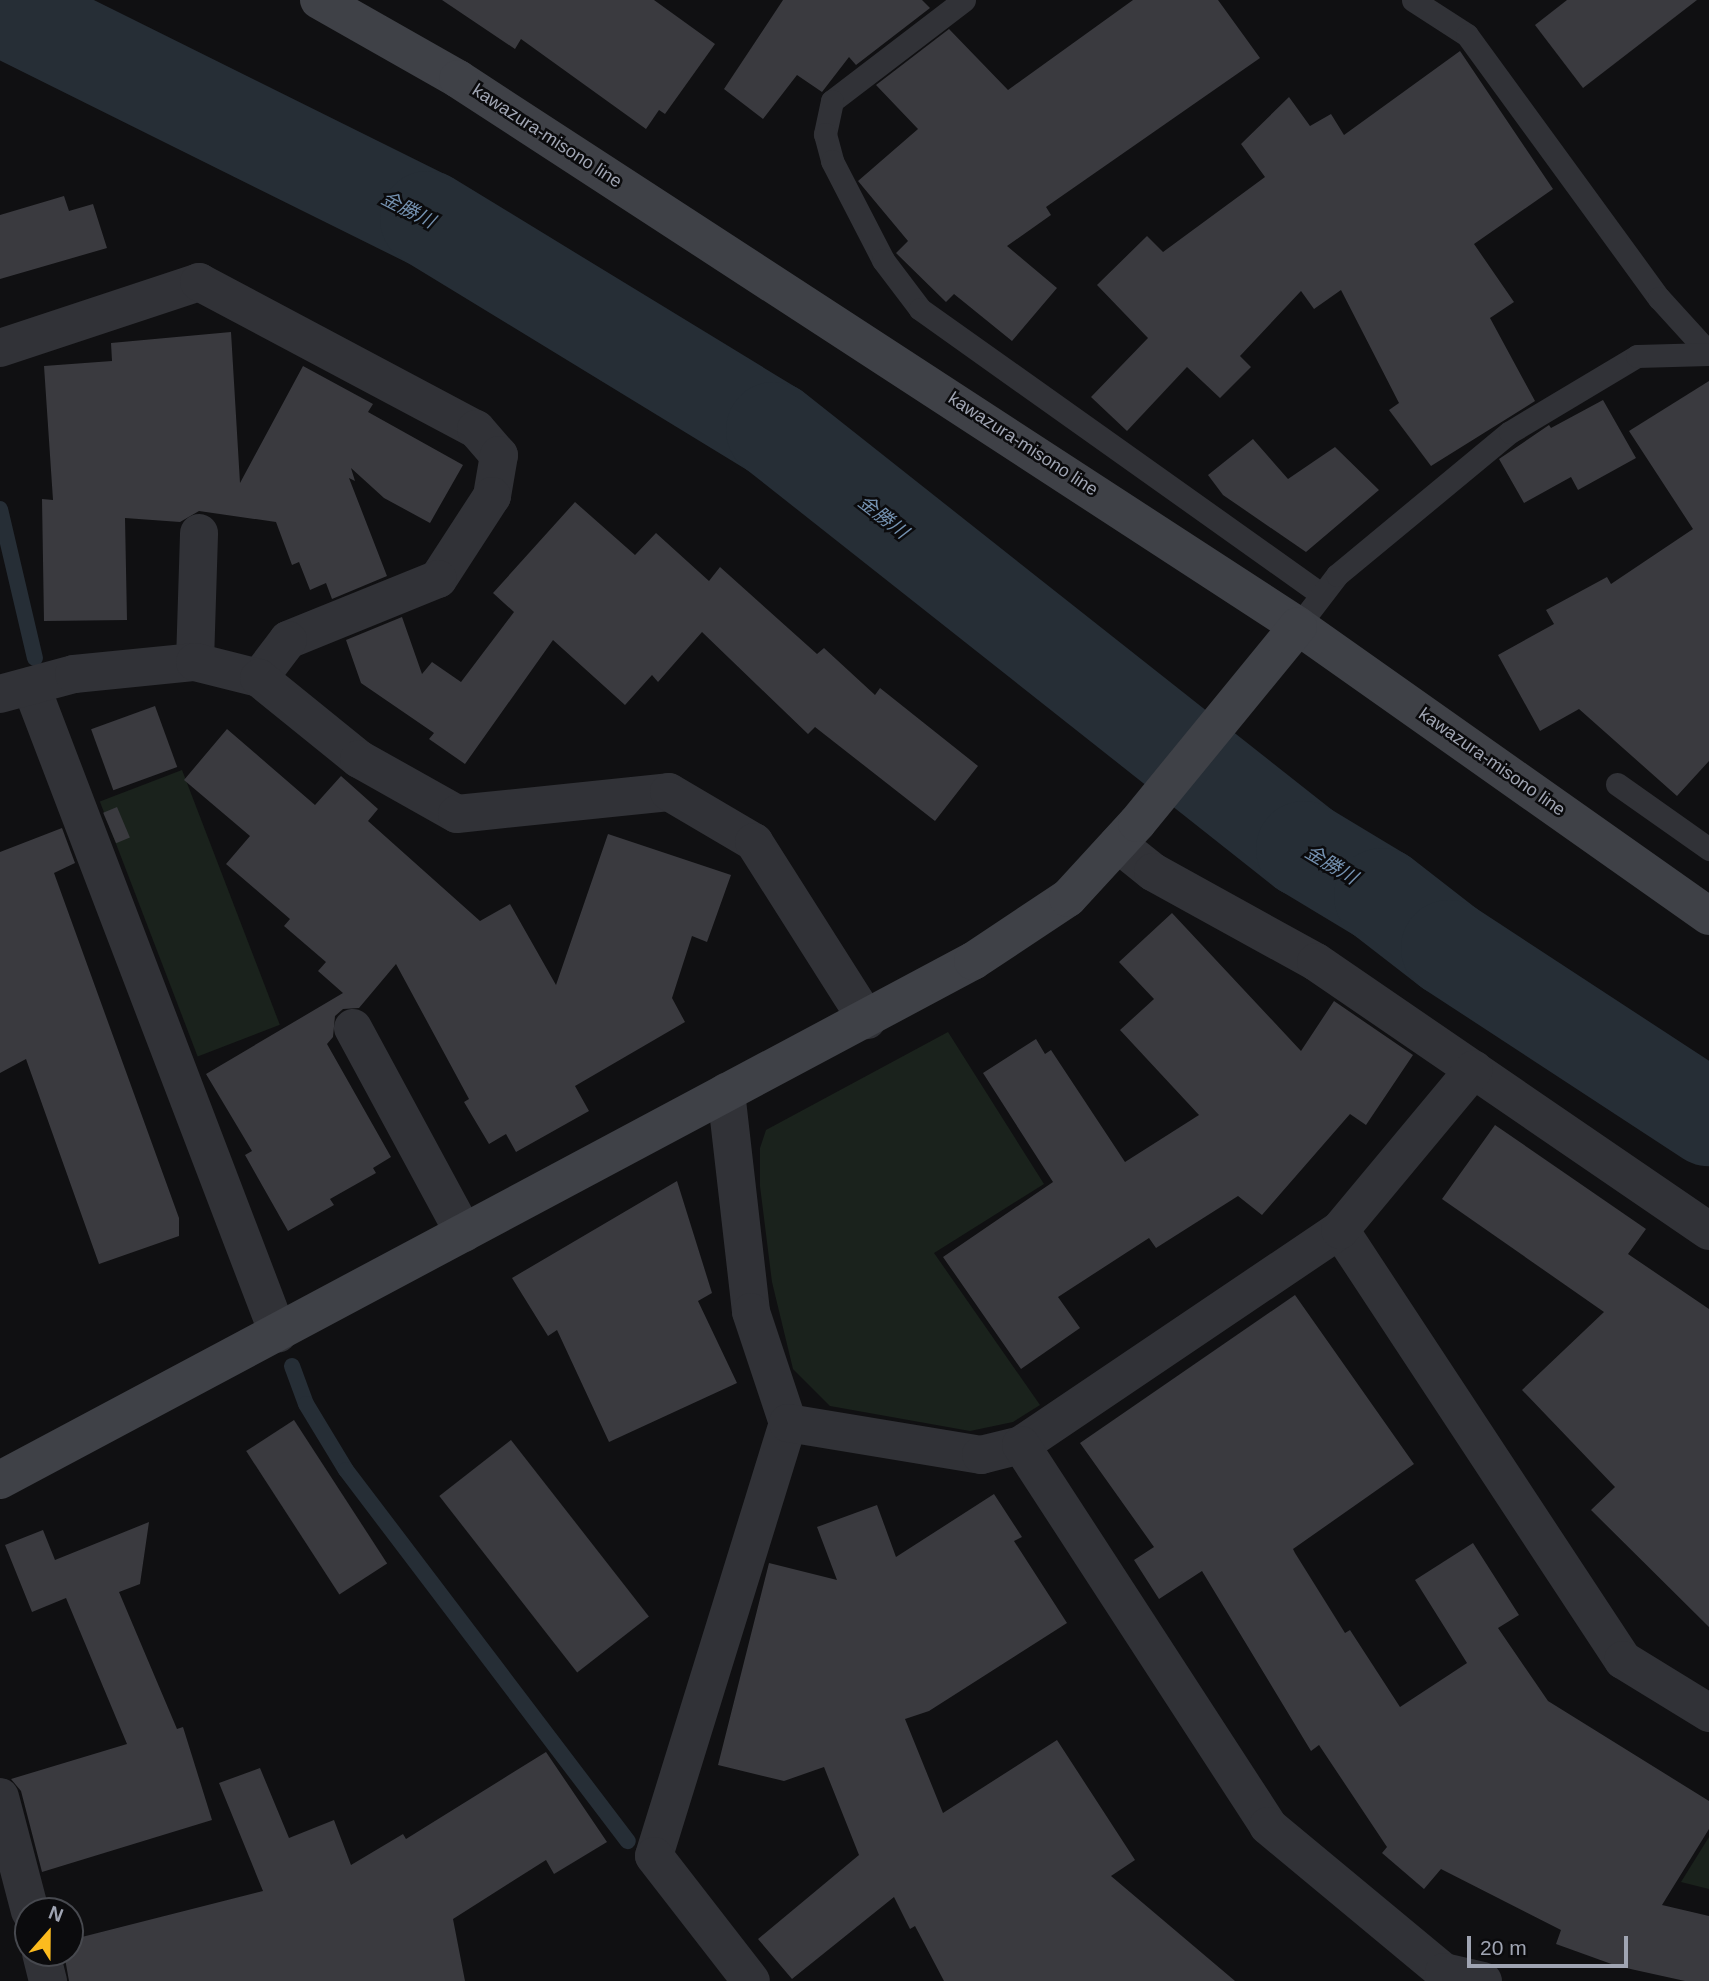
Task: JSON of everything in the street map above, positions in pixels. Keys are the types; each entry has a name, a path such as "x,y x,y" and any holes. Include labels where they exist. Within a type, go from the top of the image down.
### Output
{"main road":[{"name":"kawazura-misono line","path":"319,0 458,79 1298,626 1709,915"},
{"path":"0,1480 867,1020 973,961 1068,898 1127,833 1298,626"}],"street":[{"path":"0,348 199,282 476,429 499,455 492,496 438,579 288,640 259,678"},
{"path":"195,662 199,533"},
{"path":"278,1332 15,690 74,674 195,662 259,678 359,759 457,814 669,792 754,842 867,1020"},
{"path":"1127,833 1153,872 1316,962 1709,1231"},
{"path":"353,1028 464,1233"},
{"path":"788,1423 981,1455 1021,1445 1340,1230 1474,1069"},
{"path":"726,1093 751,1312 788,1423 654,1856 751,1981"},
{"path":"1340,1230 1623,1660 1709,1713"},
{"path":"1021,1445 1268,1826 1442,1977 1483,1981"},
{"path":"0,1797 8,1863 24,1897"}],"lane":[{"path":"964,0 832,101 825,134 832,161 883,260 920,309 1321,594"},
{"path":"1413,0 1467,35 1659,298 1709,354"},
{"path":"1298,626 1337,575 1510,432 1637,356 1709,354"},
{"path":"1617,783 1709,849"}],"shaded area":[{"path":"182,770 280,1025 198,1056 100,802"},
{"path":"948,1032 1044,1184 934,1253 1040,1405 1013,1422 970,1431 830,1406 793,1369 772,1282 760,1186 760,1148 766,1130"},
{"path":"1709,1837 1709,1889 1681,1882"}],"building":[{"path":"442,0 654,0 715,44 665,114 659,110 646,129 521,39 515,49"},
{"path":"783,0 922,0 930,8 856,65 849,57 822,92 797,75 763,119 724,89"},
{"path":"1133,0 1218,0 1260,58 1046,207 1051,215 1007,246 1057,288 1012,341 954,294 946,302 896,253 908,241 858,181 918,129 876,85 949,29 1008,90"},
{"path":"1567,0 1697,0 1583,88 1535,25"},
{"path":"1460,51 1553,189 1474,244 1514,302 1490,318 1535,401 1431,466 1389,410 1399,403 1341,290 1314,309 1301,291 1240,356 1251,367 1220,398 1187,367 1127,431 1091,397 1148,338 1097,285 1147,236 1163,252 1265,177 1241,144 1289,97 1310,126 1331,114 1344,135"},
{"path":"64,196 69,211 93,204 107,248 0,279 0,215"},
{"path":"231,332 240,483 303,366 373,404 368,412 463,465 430,523 384,498 351,468 355,481 349,478 387,576 332,599 326,583 310,590 299,562 292,565 276,522 199,511 180,522 125,518 127,620 44,621 42,499 53,500 44,366 112,361 111,343"},
{"path":"1709,381 1709,761 1677,796 1579,709 1540,731 1498,655 1554,624 1546,610 1607,577 1611,584 1693,529 1629,431"},
{"path":"1603,400 1636,458 1578,490 1571,477 1524,503 1499,459 1549,425 1551,428"},
{"path":"1253,439 1288,479 1335,447 1379,490 1306,552 1223,495 1208,475"},
{"path":"575,502 635,555 656,533 709,581 720,567 817,654 824,648 875,695 880,688 978,766 935,821 815,727 808,734 702,632 658,682 652,675 625,705 553,640 465,764 429,739 434,733 361,683 346,640 402,617 422,674 432,662 461,682 514,612 493,593"},
{"path":"155,706 177,767 113,790 91,729"},
{"path":"227,729 315,805 341,776 378,809 368,821 480,921 510,904 556,985 608,834 731,875 707,942 692,936 672,998 685,1022 575,1086 589,1111 516,1152 506,1134 489,1144 464,1102 469,1099 396,964 359,1008 343,1009 335,1016 333,1037 327,1044 391,1157 373,1168 376,1173 330,1199 334,1205 288,1231 245,1155 252,1151 206,1074 343,993 318,971 326,962 284,926 290,919 226,864 250,836 184,780"},
{"path":"117,807 130,837 116,843 103,813"},
{"path":"62,828 75,863 54,873 179,1218 179,1236 99,1264 26,1059 0,1073 0,852"},
{"path":"1172,913 1301,1051 1334,1001 1413,1055 1366,1125 1350,1114 1262,1215 1238,1196 1156,1248 1149,1238 1058,1297 1080,1328 1021,1369 943,1257 1053,1182 983,1073 1036,1039 1045,1054 1051,1050 1125,1162 1199,1115 1120,1030 1154,999 1119,962"},
{"path":"1495,1125 1646,1229 1628,1254 1709,1309 1709,1627 1591,1510 1615,1487 1522,1390 1604,1312 1442,1199"},
{"path":"677,1181 712,1293 698,1301 737,1383 609,1442 557,1330 548,1336 512,1278"},
{"path":"1295,1295 1414,1464 1293,1549 1295,1553 1345,1633 1350,1630 1400,1707 1467,1663 1415,1580 1473,1543 1519,1615 1498,1628 1548,1701 1709,1801 1709,1829 1662,1905 1709,1916 1709,1981 1685,1981 1617,1966 1556,1944 1561,1930 1441,1869 1424,1889 1382,1853 1387,1847 1319,1745 1311,1751 1202,1571 1159,1599 1134,1560 1154,1547 1080,1443"},
{"path":"294,1420 387,1563 339,1594 246,1451"},
{"path":"511,1440 649,1617 577,1673 439,1496"},
{"path":"994,1494 1022,1537 1014,1541 1067,1623 929,1711 905,1719 943,1813 1057,1740 1135,1860 1111,1876 1235,1981 944,1981 915,1926 910,1929 894,1897 792,1979 758,1939 859,1855 824,1767 784,1781 718,1765 769,1563 837,1580 817,1527 877,1505 896,1557"},
{"path":"149,1522 140,1584 119,1592 177,1729 183,1727 212,1820 42,1872 21,1791 11,1779 127,1744 66,1598 32,1612 5,1545 43,1530 55,1560"},
{"path":"546,1752 607,1842 554,1874 546,1860 453,1919 465,1981 69,1981 66,1967 84,1967 84,1936 263,1891 219,1783 260,1768 289,1838 334,1820 351,1865 403,1834 406,1839"}],"waterway":[{"name":"金勝川","path":"0,7 428,219 774,430 1304,849 1382,896 1449,948 1709,1118"},
{"path":"0,509 35,658"},
{"path":"292,1366 306,1404 346,1470 628,1841"}]}
